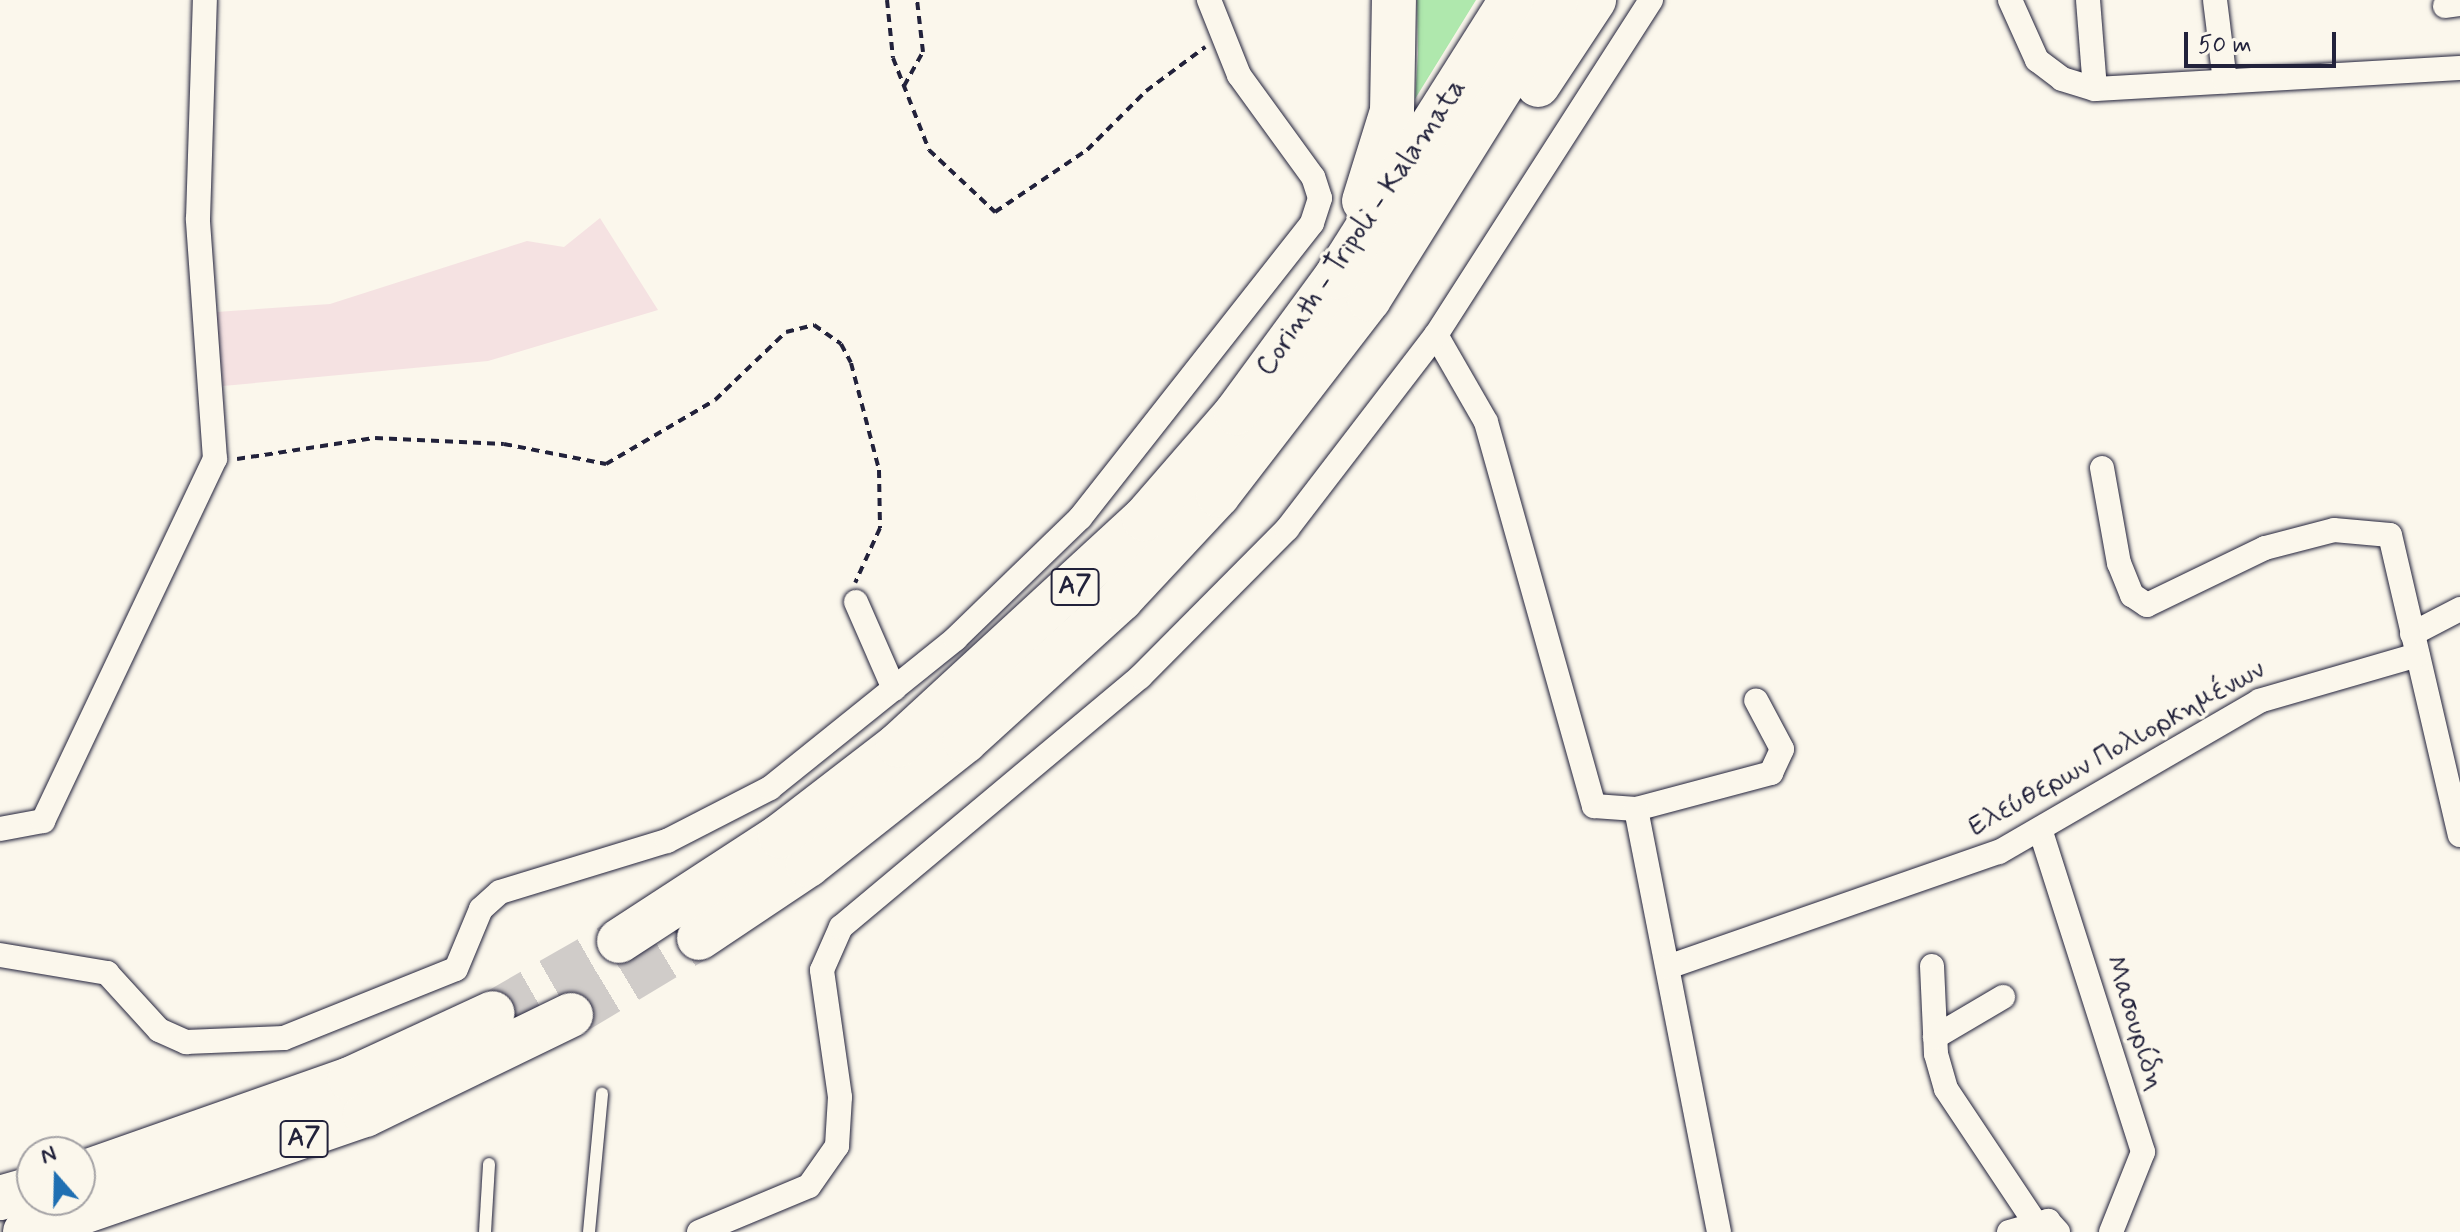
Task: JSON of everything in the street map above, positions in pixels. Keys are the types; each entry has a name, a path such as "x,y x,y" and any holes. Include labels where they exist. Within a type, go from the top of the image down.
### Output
{"highway":[{"path":"1252,424 1359,214 1385,148 1394,0"},
{"name":"Corinth - Tripoli - Kalamata","path":"619,941 780,836 944,708 1252,424 1511,0"},
{"name":"Corinth - Tripoli - Kalamata","path":"699,938 867,820 1017,696 1121,599 1252,424 1407,243 1556,0"},
{"path":"1252,424 1313,390 1418,253 1594,0"},
{"name":"Α7","path":"96,1168 350,1079 493,1013"},
{"name":"Α7","path":"25,1232 352,1120 571,1015"}],"street":[{"path":"0,829 43,821 215,459 198,219 205,0"},
{"path":"0,955 107,973 159,1030 186,1042 284,1038 456,969 481,909 500,892 667,841 736,810 894,689 1016,584 1130,460 1312,223 1319,189 1219,35 1209,0"},
{"path":"699,1232 809,1186 837,1146 840,1097 822,970 841,927 1200,621 1323,486 1436,335 1651,0"},
{"path":"2010,0 2037,60 2062,79 2095,89 2460,68"},
{"path":"2088,0 2095,89"},
{"path":"2215,0 2225,81"},
{"path":"1436,335 1486,422 1594,806 1636,809 1775,770 1782,749 1756,700"},
{"path":"2102,468 2115,550 2143,604 2265,548 2334,530 2378,531 2396,545 2414,645 2457,807 2460,835"},
{"path":"856,602 894,689"},
{"name":"Ελεύθερων Πολιορκημένων","path":"1668,967 1969,864 2040,829 2259,701 2414,645 2460,609"},
{"path":"1636,809 1719,1232"},
{"name":"Μασουρίδη","path":"2040,829 2143,1152 2111,1232"},
{"path":"1932,966 1935,1037 1949,1097 2047,1228 2009,1232"},
{"path":"1935,1037 2003,997"}],"lane":[{"path":"589,1232 602,1094"},
{"path":"485,1232 489,1164"}],"path":[{"path":"887,0 904,86 943,171 995,212 1087,150 1146,91 1219,35"},
{"path":"904,86 923,52 917,0"},
{"path":"215,459 375,438 504,444 606,464 715,400 786,332 814,325 841,344 851,363 879,470 883,510 873,549 855,578 856,602"}],"shaded area":[{"path":"600,218 658,310 488,361 223,386 216,312 330,304 527,241 564,247"}],"green space":[{"path":"1417,0 1476,0 1415,99 1418,54"}],"tunnel":[{"path":"571,1015 699,938"},
{"path":"493,1013 619,941"}]}
